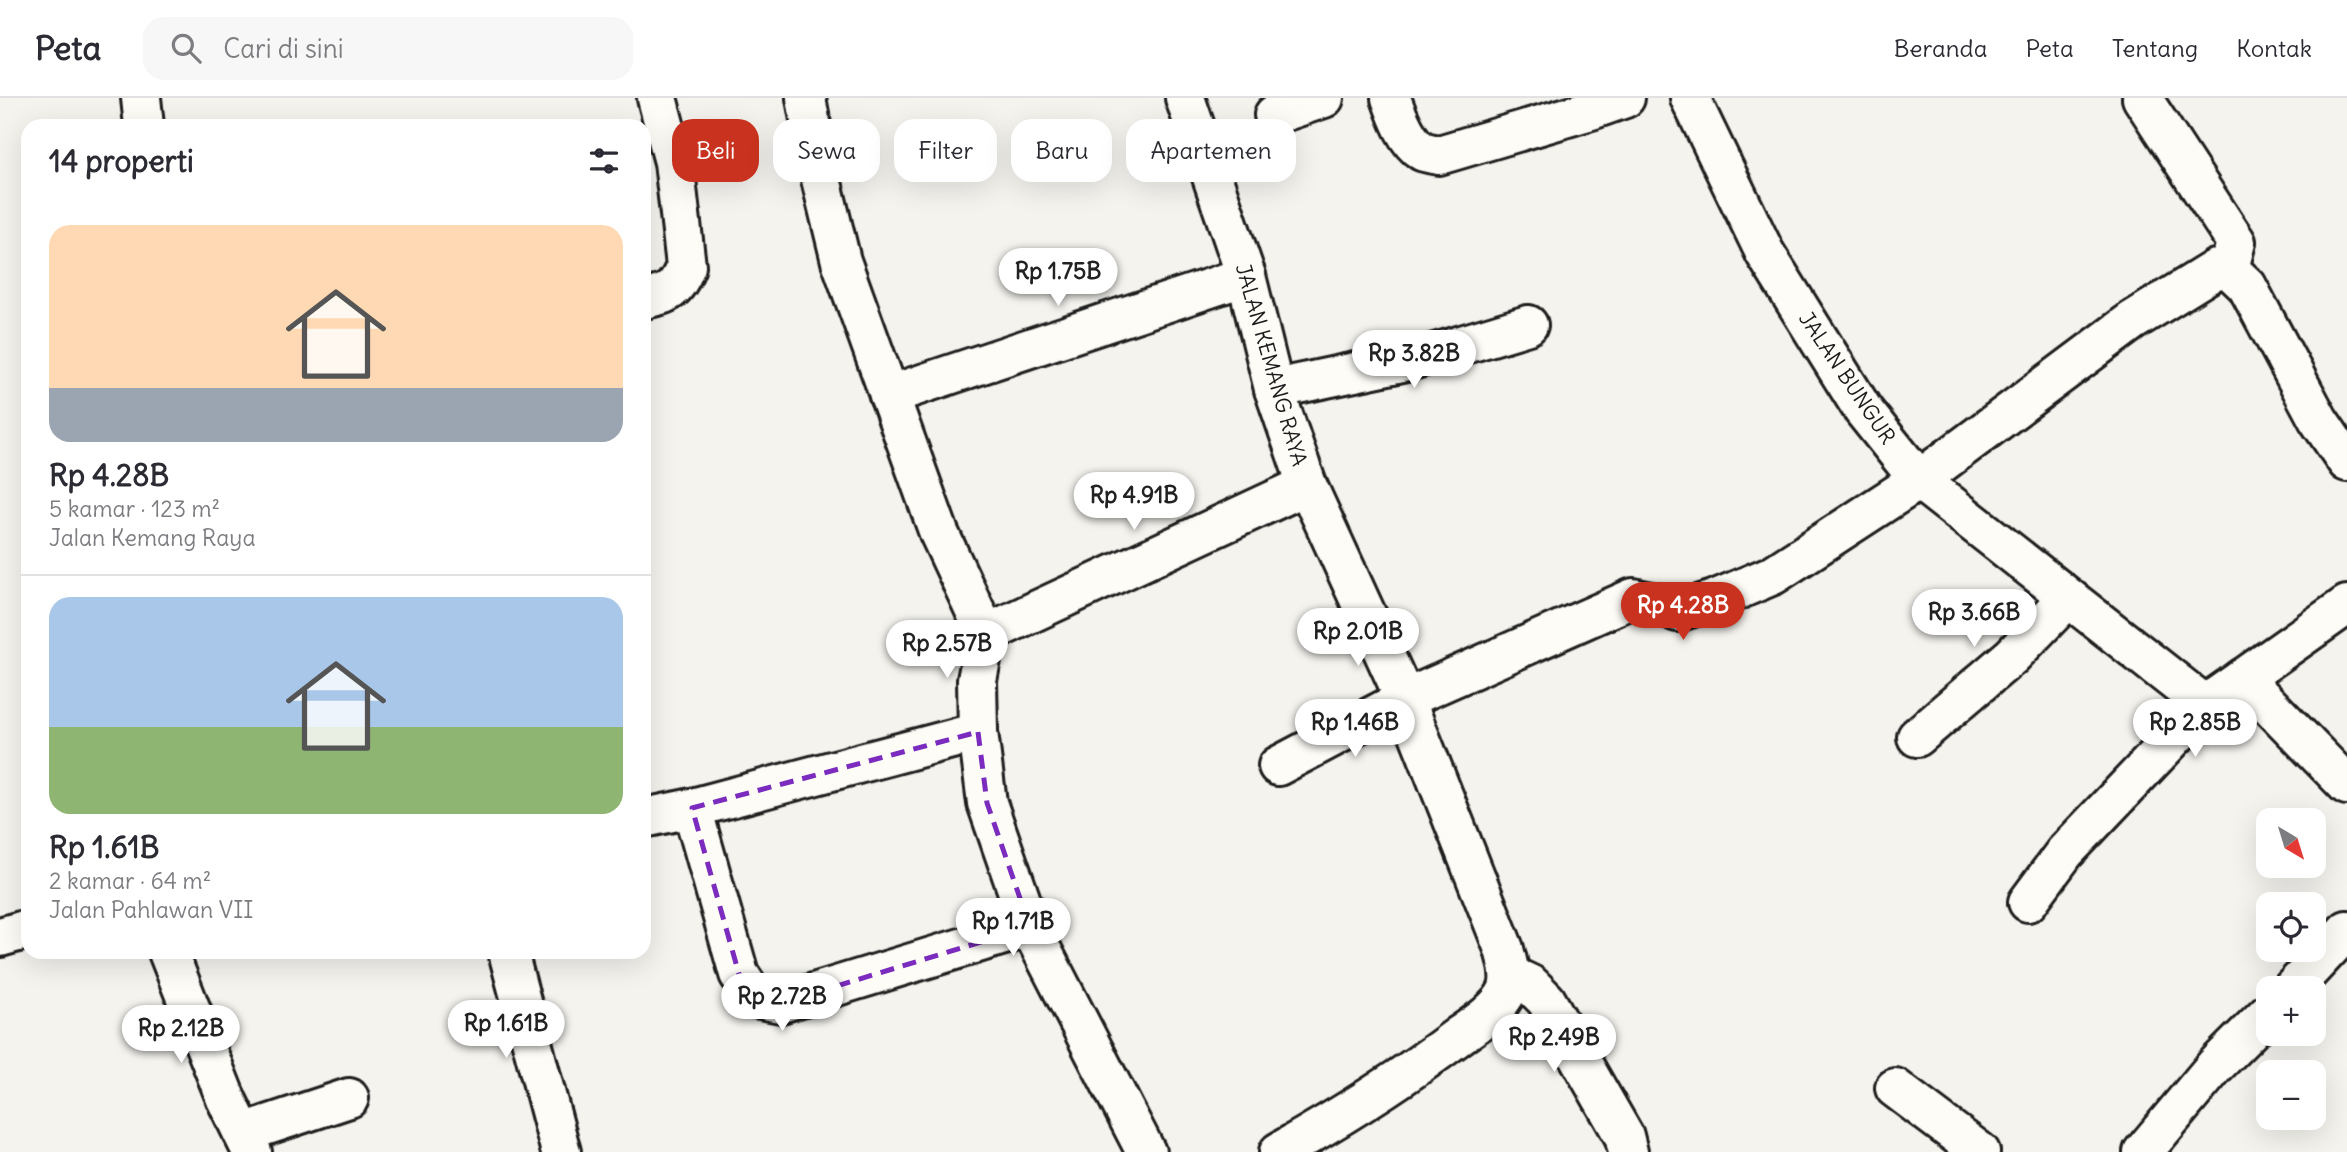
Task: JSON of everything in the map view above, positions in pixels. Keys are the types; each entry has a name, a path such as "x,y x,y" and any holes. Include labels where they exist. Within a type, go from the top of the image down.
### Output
{"street":[{"path":"141,98 143,119"},
{"path":"651,297 666,294 674,288 686,266 674,162 657,98"},
{"path":"806,98 821,179 841,261 939,533 986,634 977,680 978,732 987,803 1030,927 1146,1152"},
{"name":"JALAN KEMANG RAYA","path":"1185,98 1246,276 1274,389 1307,485 1405,699 1504,949 1510,975"},
{"path":"1275,115 1324,98"},
{"path":"1391,98 1413,143 1423,152 1439,155 1625,98"},
{"name":"JALAN BUNGUR","path":"1690,98 1765,253 1863,410 1919,481 2205,705"},
{"path":"2142,98 2236,242 2230,269"},
{"path":"1278,766 1405,699 1633,598 1677,612 1714,600 1773,575 1919,481 2132,321 2216,269 2230,269 2247,286 2318,419 2347,462"},
{"path":"889,395 1246,276"},
{"path":"1274,389 1412,360 1528,325"},
{"path":"986,634 1307,485"},
{"path":"1917,737 2012,656 2067,599"},
{"path":"2028,902 2065,852 2205,705 2347,605"},
{"path":"2243,678 2347,785"},
{"path":"651,817 978,732"},
{"path":"692,808 739,974 755,998 781,1003 1030,927"},
{"path":"2304,976 2347,930"},
{"path":"0,937 21,931"},
{"path":"171,959 226,1099 248,1143 349,1098"},
{"path":"510,959 561,1152"},
{"path":"1279,1152 1339,1117 1480,1021 1507,991 1510,975 1531,985 1546,1000 1624,1136 1628,1152"},
{"path":"2143,1152 2216,1066 2256,1025"},
{"path":"1895,1088 1980,1152"}],"highlighted area":[{"path":"978,732 987,803 1030,927 781,1003 755,998 739,974 692,808"}]}
